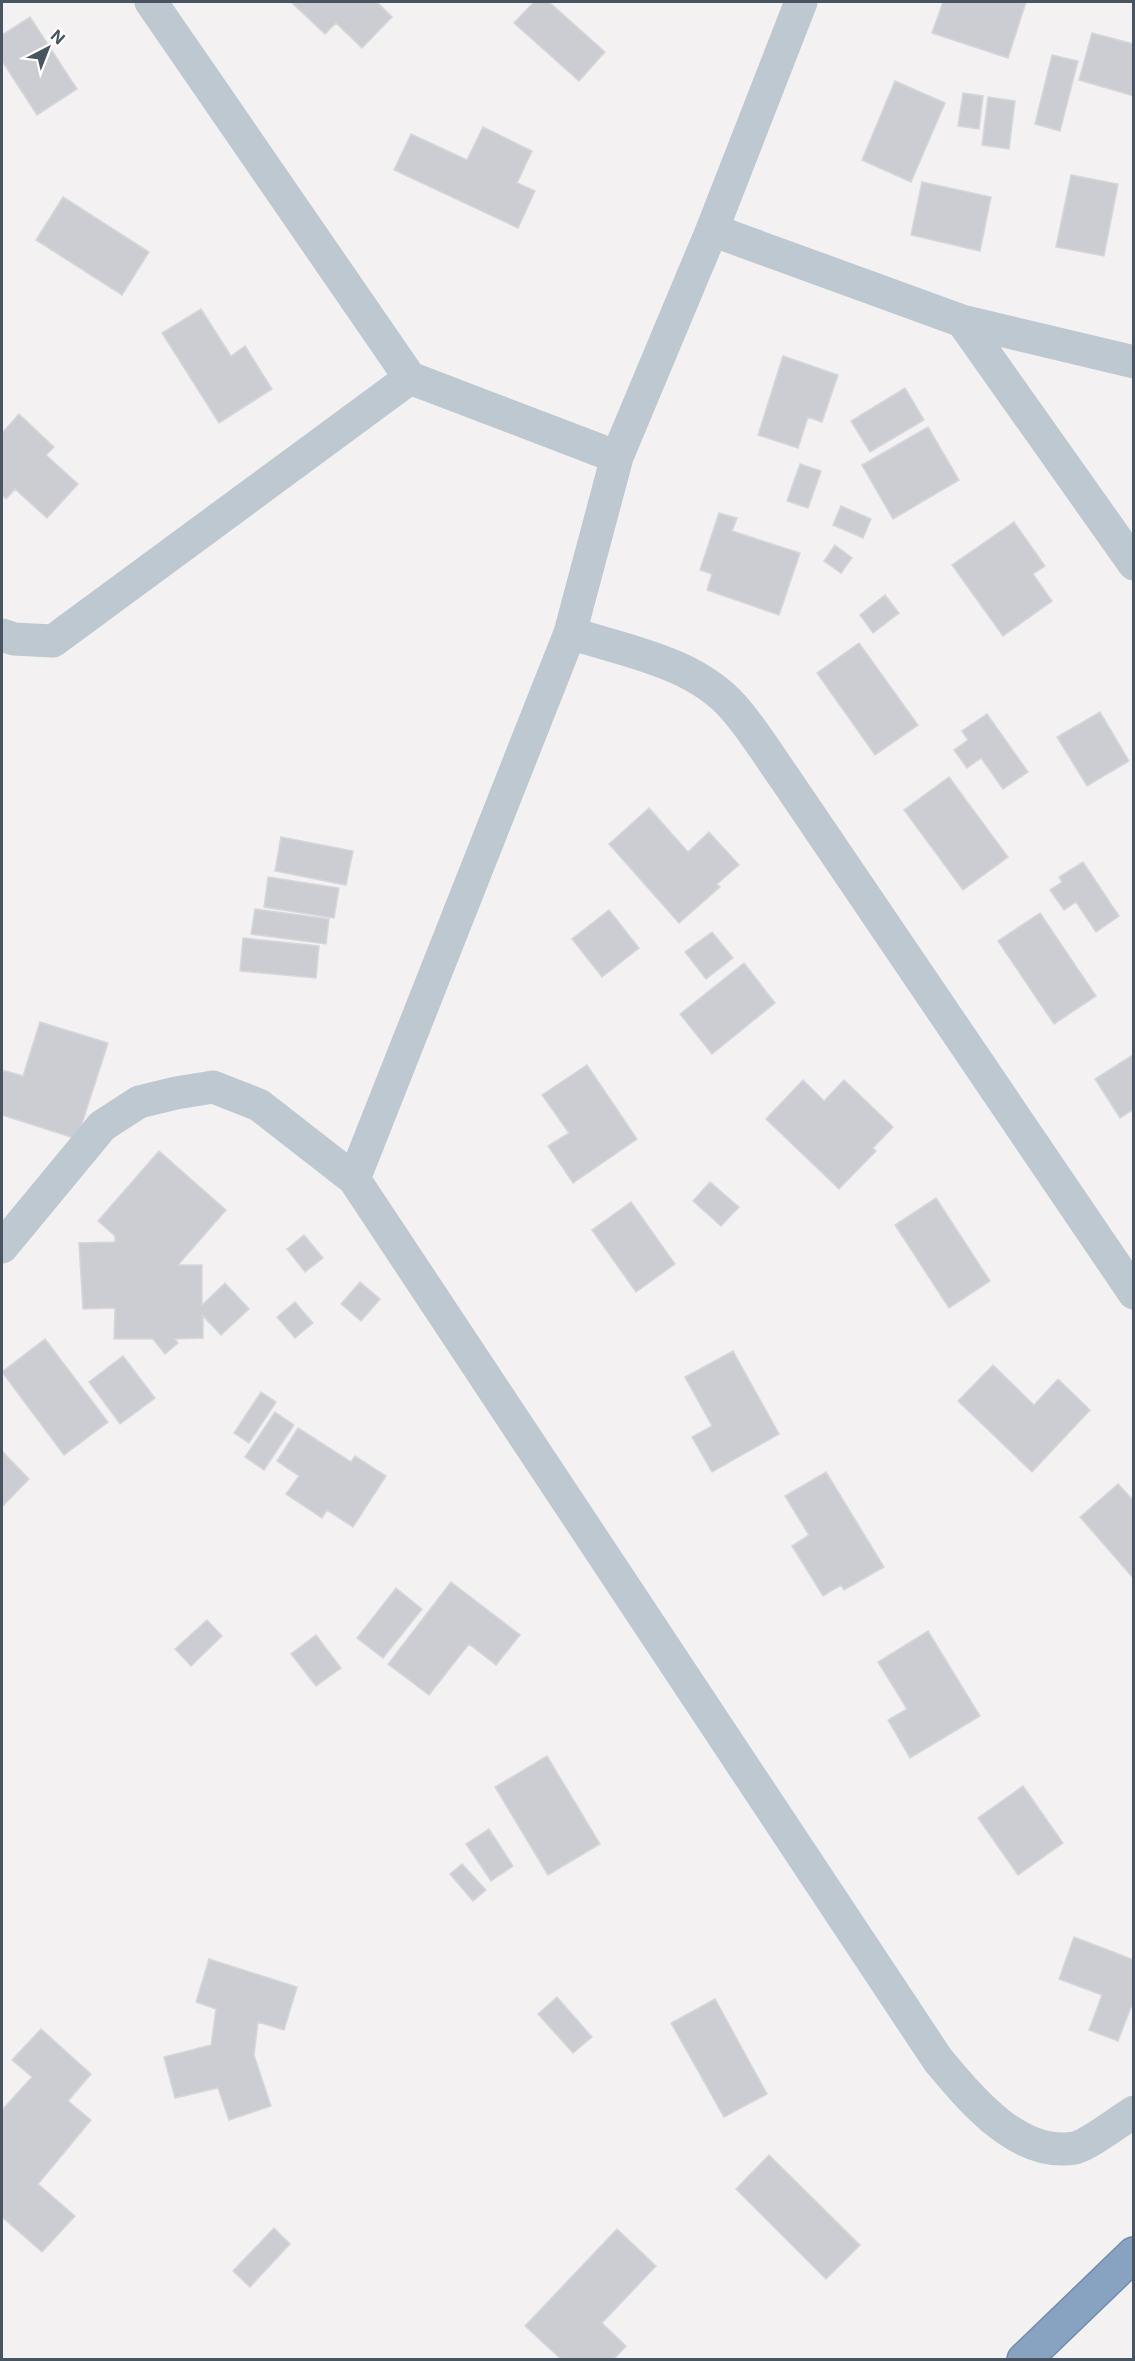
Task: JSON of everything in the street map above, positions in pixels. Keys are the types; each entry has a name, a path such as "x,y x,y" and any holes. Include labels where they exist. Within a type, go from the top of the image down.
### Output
{"highway":[{"path":"1024,2360 1134,2254"}],"street":[{"path":"151,2 410,378 617,458"},
{"path":"354,1179 570,633 617,458 712,230 801,2"},
{"path":"712,230 962,321 1134,362"},
{"path":"962,321 1134,564"},
{"path":"2,635 14,639 53,641 410,378"},
{"path":"570,633 676,666 706,683 734,708 786,780 1134,1293"},
{"path":"2,1247 102,1126 139,1102 213,1087 259,1106 354,1179 938,2060 972,2099 993,2117 1018,2137 1044,2147 1076,2148 1134,2112"}],"building":[{"path":"291,2 377,2 392,17 362,48 336,23 325,34"},
{"path":"534,2 549,2 605,52 579,81 514,23"},
{"path":"943,2 1026,2 1008,58 932,33"},
{"path":"30,17 77,89 37,115 2,61 2,35"},
{"path":"1092,33 1134,44 1134,96 1079,80"},
{"path":"1052,55 1078,61 1060,131 1035,124"},
{"path":"895,81 945,103 911,182 862,160"},
{"path":"963,93 983,96 979,129 958,126"},
{"path":"988,97 1015,101 1009,149 982,145"},
{"path":"483,127 532,151 517,183 535,191 518,228 394,170 411,134 467,160"},
{"path":"1071,175 1118,184 1104,256 1056,247"},
{"path":"922,182 991,197 980,251 911,235"},
{"path":"63,197 149,252 122,295 36,240"},
{"path":"201,309 231,356 245,346 272,389 219,423 162,333"},
{"path":"783,356 838,375 822,422 808,417 798,448 758,435"},
{"path":"905,388 924,420 870,452 851,421"},
{"path":"19,414 54,447 46,455 78,484 47,518 15,489 6,499 2,495 2,433"},
{"path":"928,427 959,480 893,519 862,465"},
{"path":"800,464 821,471 808,508 787,501"},
{"path":"841,506 871,519 863,538 833,525"},
{"path":"719,513 737,518 732,531 800,553 779,615 707,590 712,574 700,570"},
{"path":"1014,522 1045,566 1033,574 1052,601 1003,636 952,565"},
{"path":"835,545 852,558 841,573 824,561"},
{"path":"885,595 899,613 873,633 860,615"},
{"path":"859,643 918,725 875,755 817,673"},
{"path":"1100,712 1129,761 1087,786 1057,737"},
{"path":"987,714 1028,772 1003,789 981,758 967,768 954,750 968,740 962,731"},
{"path":"949,777 1008,857 963,890 904,810"},
{"path":"649,808 688,852 709,832 739,865 717,884 720,887 679,923 609,844"},
{"path":"281,837 353,851 346,885 275,871"},
{"path":"1083,862 1119,916 1096,932 1076,902 1064,910 1050,890 1062,882 1059,877"},
{"path":"268,877 339,888 334,918 264,907"},
{"path":"255,909 329,919 326,944 251,934"},
{"path":"609,910 639,948 602,977 572,939"},
{"path":"1040,913 1096,996 1054,1024 998,941"},
{"path":"712,932 733,958 706,979 685,952"},
{"path":"243,938 319,946 316,978 240,971"},
{"path":"744,963 775,1003 712,1054 680,1014"},
{"path":"40,1022 108,1043 77,1139 2,1115 2,1070 23,1076"},
{"path":"1134,1054 1134,1109 1120,1118 1095,1079"},
{"path":"587,1065 637,1139 573,1183 548,1146 569,1133 542,1095"},
{"path":"803,1080 824,1101 844,1080 893,1127 873,1148 876,1151 839,1189 766,1119"},
{"path":"159,1151 226,1210 178,1265 202,1265 202,1305 225,1283 249,1309 221,1335 203,1316 203,1338 175,1339 178,1343 165,1354 153,1339 114,1339 115,1308 83,1309 79,1243 115,1242 115,1236 98,1221"},
{"path":"710,1182 739,1207 721,1226 693,1201"},
{"path":"936,1198 990,1281 949,1308 895,1225"},
{"path":"631,1202 675,1264 636,1292 592,1230"},
{"path":"304,1235 323,1258 305,1272 287,1249"},
{"path":"360,1282 380,1299 361,1321 341,1304"},
{"path":"295,1302 313,1323 295,1338 277,1317"},
{"path":"45,1339 108,1422 64,1455 2,1372"},
{"path":"733,1351 779,1434 712,1472 692,1437 712,1426 685,1377"},
{"path":"123,1356 155,1398 120,1424 89,1382"},
{"path":"993,1365 1034,1405 1058,1379 1090,1410 1032,1472 958,1401"},
{"path":"261,1392 276,1402 249,1443 234,1433"},
{"path":"275,1412 294,1425 264,1470 245,1457"},
{"path":"298,1428 351,1462 355,1456 386,1476 353,1527 327,1510 322,1518 286,1494 299,1476 277,1461"},
{"path":"2,1451 29,1479 2,1507"},
{"path":"826,1472 884,1567 844,1590 841,1585 823,1596 792,1546 809,1535 785,1496"},
{"path":"1118,1484 1134,1501 1134,1579 1080,1517"},
{"path":"451,1582 520,1635 496,1665 469,1644 429,1695 388,1664"},
{"path":"396,1588 422,1609 383,1658 357,1638"},
{"path":"207,1620 222,1636 191,1666 175,1649"},
{"path":"928,1631 980,1716 910,1758 888,1720 907,1709 878,1662"},
{"path":"316,1635 341,1668 316,1686 291,1654"},
{"path":"547,1756 600,1844 548,1875 495,1787"},
{"path":"1023,1786 1063,1843 1018,1875 978,1818"},
{"path":"489,1829 513,1866 491,1881 466,1844"},
{"path":"462,1864 486,1890 473,1901 450,1874"},
{"path":"1074,1937 1134,1960 1134,2008 1131,2007 1118,2041 1089,2030 1102,1995 1059,1979"},
{"path":"209,1959 297,1987 284,2030 258,2022 254,2055 271,2106 229,2120 218,2088 175,2098 164,2057 211,2045 216,2009 196,2002"},
{"path":"557,1997 592,2037 573,2053 538,2014"},
{"path":"715,1999 767,2094 724,2117 671,2023"},
{"path":"41,2029 91,2074 68,2101 91,2120 38,2184 75,2216 42,2252 2,2217 2,2110 32,2077 12,2060"},
{"path":"769,2155 860,2245 826,2279 736,2189"},
{"path":"274,2228 290,2244 250,2287 233,2271"},
{"path":"617,2229 656,2266 602,2323 626,2346 613,2360 562,2360 525,2326"}]}
